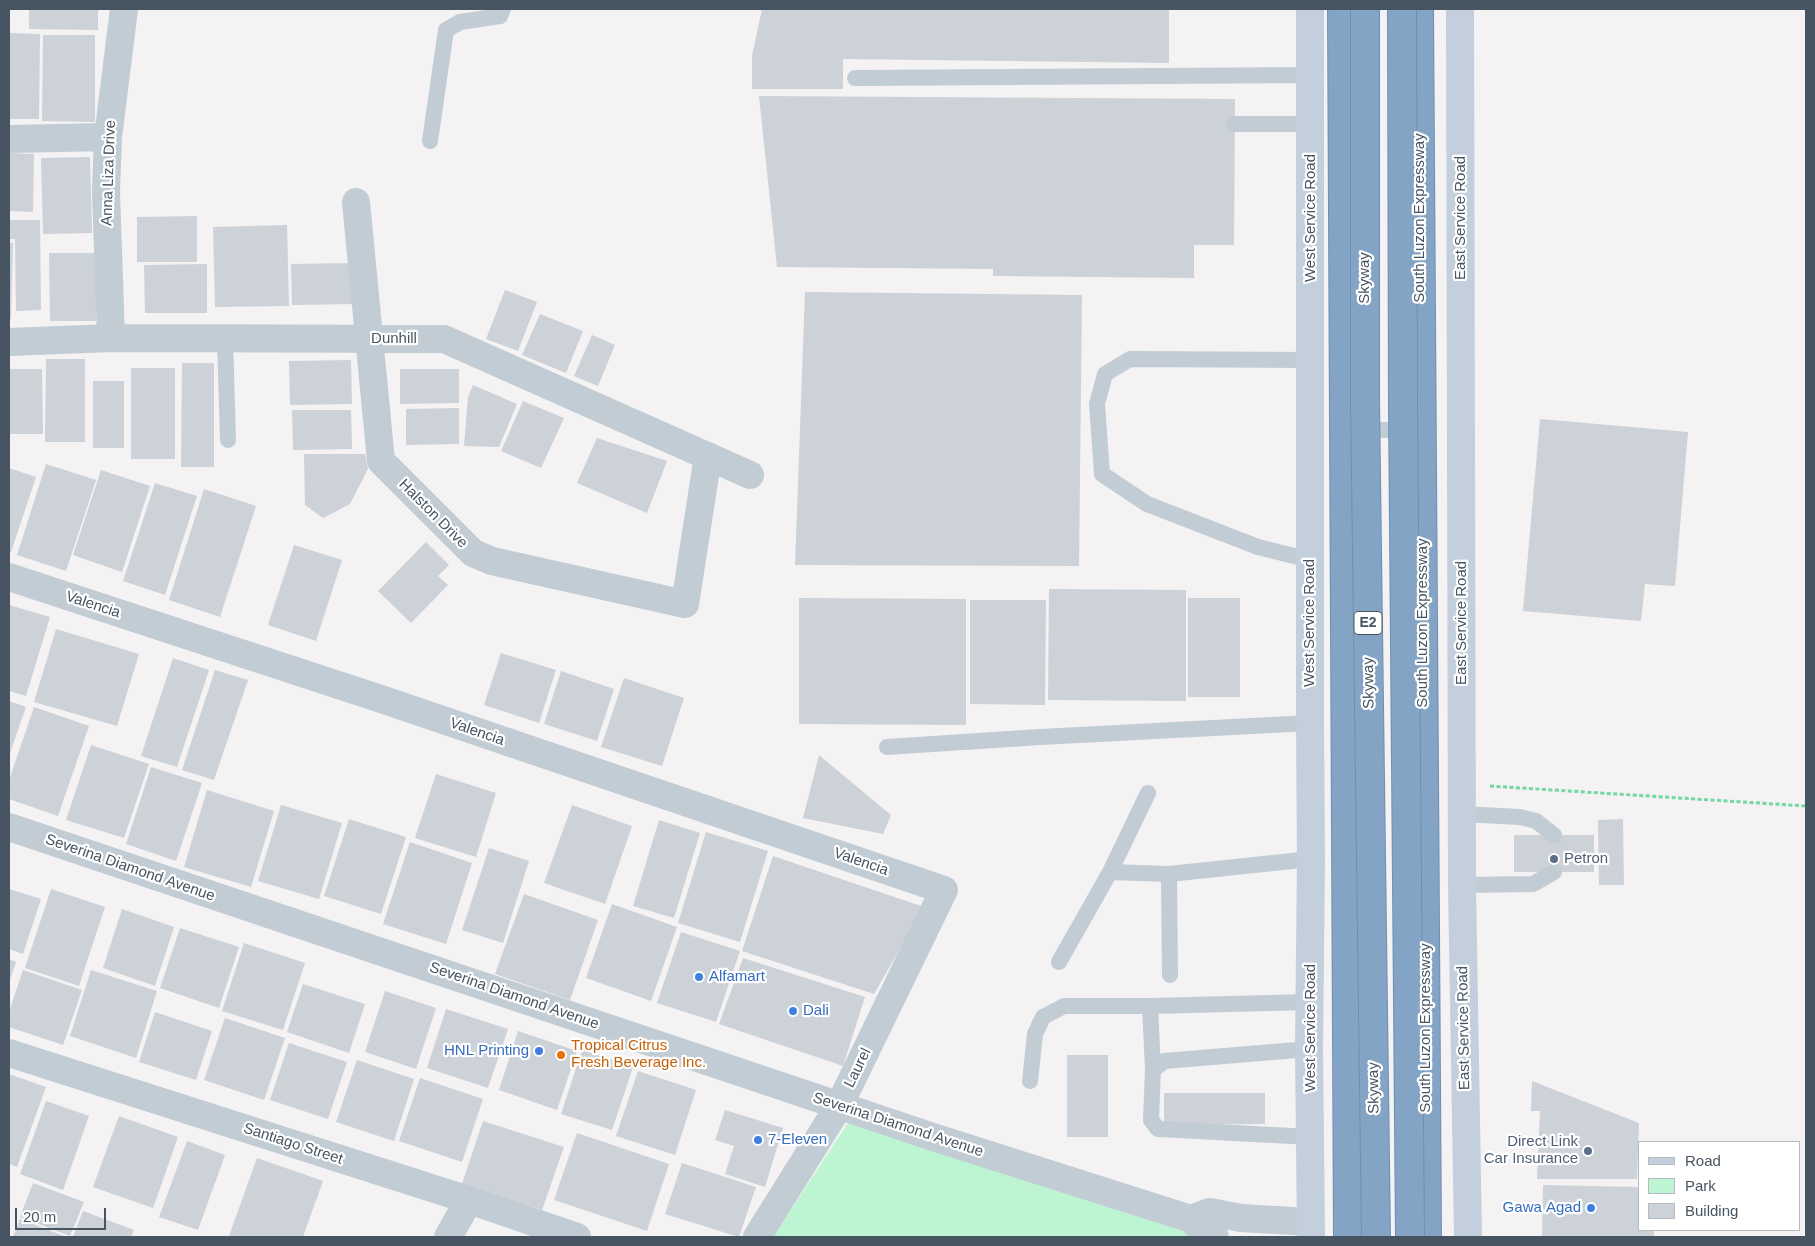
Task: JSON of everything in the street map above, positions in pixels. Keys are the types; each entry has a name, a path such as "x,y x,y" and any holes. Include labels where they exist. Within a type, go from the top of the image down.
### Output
{"highway":[{"name":"E2","path":"1342,9 1348,1237"},
{"name":"Skyway","path":"1365,9 1366,400 1376,1237"},
{"path":"1402,9 1403,405 1410,1237"},
{"name":"South Luzon Expressway","path":"1419,9 1427,1237"}],"main road":[{"name":"West Service Road","path":"1310,9 1311,859 1309,1049 1311,1230"},
{"name":"East Service Road","path":"1460,9 1462,885 1468,1237"}],"street":[{"name":"Anna Liza Drive","path":"111,338 106,192 108,137 124,9"},
{"path":"9,139 108,137"},
{"name":"Halston Drive","path":"356,202 381,461 473,553 492,562 685,604 708,456"},
{"name":"Dunhill","path":"9,342 111,338 444,339 750,475"},
{"name":"Valencia","path":"9,578 391,702 944,890"},
{"name":"Severina Diamond Avenue","path":"9,827 839,1106 1191,1219 1208,1236 1215,1237"},
{"name":"Laurel","path":"757,1237 839,1106 944,890"},
{"name":"Santiago Street","path":"9,1053 469,1200 577,1237"},
{"path":"448,1237 469,1200"},
{"path":"1191,1219 1210,1212 1311,1230"}],"lane":[{"path":"430,142 446,30 460,22 500,16 503,9"},
{"path":"856,78 1251,77 1311,75"},
{"path":"1235,124 1311,124"},
{"path":"225,338 228,440"},
{"path":"1310,360 1130,359 1104,374 1097,404 1102,474 1147,504 1258,547 1310,560"},
{"path":"1343,430 1385,429 1422,431"},
{"path":"887,747 1310,723"},
{"path":"1059,962 1110,872 1148,793"},
{"path":"1462,814 1520,817 1536,821 1554,835"},
{"path":"1110,872 1169,874 1311,859"},
{"path":"1462,885 1534,884 1554,872"},
{"path":"1169,874 1170,975"},
{"path":"1030,1081 1035,1034 1043,1017 1064,1006 1310,1002"},
{"path":"1150,1006 1153,1070 1151,1120 1158,1129 1311,1137"},
{"path":"1153,1070 1164,1061 1309,1049"}],"path":[{"path":"1462,784 1806,806"}],"green space":[{"path":"848,1123 1201,1237 773,1237"}],"building":[{"path":"29,9 98,9 98,30 29,29"},
{"path":"762,9 1169,9 1169,63 843,59 843,89 752,89 752,56"},
{"path":"9,33 40,34 39,119 9,119"},
{"path":"43,35 95,35 95,122 42,121"},
{"path":"759,96 1235,99 1234,245 1194,245 1194,278 993,276 993,269 777,267"},
{"path":"9,153 34,154 33,212 9,211"},
{"path":"90,157 92,233 43,234 41,158"},
{"path":"197,216 197,262 137,262 137,217"},
{"path":"9,220 40,220 41,310 16,311 15,239 9,239"},
{"path":"287,225 289,306 215,307 213,227"},
{"path":"9,243 13,243 11,319 9,319"},
{"path":"49,253 96,253 96,321 50,321"},
{"path":"355,263 356,304 292,305 291,264"},
{"path":"207,264 207,313 145,313 144,265"},
{"path":"505,290 537,302 518,351 486,339"},
{"path":"805,292 1082,295 1079,566 795,565"},
{"path":"540,314 583,331 566,373 522,355"},
{"path":"592,335 615,345 598,386 574,376"},
{"path":"46,359 85,359 85,442 45,442"},
{"path":"351,360 352,404 290,405 289,361"},
{"path":"182,363 214,363 214,467 181,467"},
{"path":"131,368 175,368 175,459 131,459"},
{"path":"9,369 42,369 43,434 9,434"},
{"path":"400,369 459,369 459,403 400,404"},
{"path":"93,381 124,381 124,448 93,448"},
{"path":"473,385 517,404 499,447 464,446 468,397"},
{"path":"523,401 564,418 541,468 501,451"},
{"path":"459,408 459,444 406,445 406,409"},
{"path":"292,410 351,410 352,449 293,450"},
{"path":"1540,419 1688,432 1675,586 1645,584 1641,621 1523,611"},
{"path":"597,438 667,461 647,513 577,483"},
{"path":"304,454 365,454 368,469 350,504 323,518 305,505"},
{"path":"46,464 96,480 66,571 17,555"},
{"path":"9,468 36,477 11,552 9,552"},
{"path":"101,470 150,486 122,572 73,555"},
{"path":"155,483 197,496 165,595 123,581"},
{"path":"204,489 256,506 220,617 169,600"},
{"path":"426,542 449,565 438,576 448,585 411,623 378,591"},
{"path":"294,545 342,560 316,641 268,625"},
{"path":"1049,589 1186,590 1186,701 1048,700"},
{"path":"799,598 966,599 966,725 799,724"},
{"path":"1188,598 1240,598 1240,697 1188,697"},
{"path":"970,600 1046,600 1045,705 970,704"},
{"path":"9,605 50,617 26,696 9,691"},
{"path":"56,629 139,654 117,726 34,702"},
{"path":"501,653 556,670 539,723 484,705"},
{"path":"173,658 209,670 177,767 141,756"},
{"path":"215,670 248,680 214,780 182,770"},
{"path":"561,671 614,689 597,741 544,724"},
{"path":"624,678 684,698 662,766 601,747"},
{"path":"9,701 26,707 9,756"},
{"path":"34,707 89,726 58,816 9,799 9,780"},
{"path":"91,745 149,764 124,838 66,820"},
{"path":"819,755 891,815 883,834 803,818"},
{"path":"151,767 202,783 176,861 126,844"},
{"path":"436,774 496,793 476,857 415,838"},
{"path":"207,790 274,811 251,887 184,867"},
{"path":"281,805 342,823 319,899 258,881"},
{"path":"572,805 632,826 605,904 544,883"},
{"path":"349,819 406,837 381,914 324,896"},
{"path":"1623,819 1624,885 1599,885 1598,820"},
{"path":"659,820 700,833 674,918 633,906"},
{"path":"706,832 768,851 740,942 678,923"},
{"name":"Petron","path":"1514,835 1594,835 1594,872 1514,872"},
{"path":"410,842 472,863 446,944 383,924"},
{"path":"489,848 529,861 503,943 462,930"},
{"path":"773,856 924,907 874,994 742,951"},
{"path":"9,889 41,899 23,954 9,949"},
{"path":"51,889 105,907 79,986 25,968"},
{"path":"524,894 598,920 570,1000 495,974"},
{"path":"612,904 677,927 651,1001 586,978"},
{"path":"122,909 174,927 155,986 103,968"},
{"path":"180,928 239,947 219,1008 160,988"},
{"name":"Alfamart","path":"681,932 740,951 716,1022 657,1003"},
{"path":"244,943 305,963 283,1030 222,1011"},
{"name":"Dali","path":"743,958 865,997 843,1066 719,1024"},
{"path":"9,959 16,962 9,983"},
{"path":"23,970 82,990 63,1045 9,1027 9,1012"},
{"path":"91,970 157,991 136,1058 70,1036"},
{"path":"303,984 365,1004 349,1053 287,1032"},
{"path":"385,991 436,1008 416,1069 365,1052"},
{"path":"446,1009 508,1029 488,1088 427,1068"},
{"path":"155,1012 212,1031 196,1080 139,1062"},
{"path":"225,1018 285,1038 264,1100 204,1080"},
{"path":"518,1031 577,1051 557,1110 499,1090"},
{"path":"289,1043 347,1062 328,1119 270,1100"},
{"path":"582,1050 633,1067 612,1130 561,1114"},
{"path":"1067,1055 1108,1055 1108,1137 1067,1137"},
{"path":"357,1060 414,1079 394,1141 336,1122"},
{"path":"638,1071 696,1090 675,1155 616,1136"},
{"path":"9,1074 46,1087 17,1167 9,1164"},
{"path":"420,1078 483,1099 462,1162 399,1141"},
{"name":"Direct Link Car Insurance","path":"1532,1081 1639,1123 1637,1179 1537,1179 1540,1111 1531,1111"},
{"path":"1164,1093 1265,1093 1265,1124 1164,1125"},
{"path":"46,1101 89,1116 63,1190 20,1174"},
{"path":"725,1110 783,1128 765,1187 725,1174 734,1146 715,1140"},
{"path":"119,1116 178,1137 153,1208 93,1187"},
{"path":"483,1121 564,1147 542,1210 462,1184"},
{"path":"577,1133 669,1164 647,1231 554,1200"},
{"path":"187,1141 225,1155 198,1230 159,1217"},
{"path":"257,1158 323,1181 303,1237 229,1236"},
{"path":"682,1163 756,1187 739,1237 665,1214"},
{"path":"33,1183 84,1202 70,1236 20,1217"},
{"name":"Gawa Agad","path":"1543,1185 1638,1187 1638,1231 1653,1231 1655,1237 1542,1237"},
{"path":"83,1211 134,1230 131,1237 73,1237"},
{"path":"20,1219 64,1236 13,1237"}],"place":[{"name":"Petron","path":"1554,859"},
{"name":"Alfamart","path":"699,977"},
{"name":"Dali","path":"793,1011"},
{"name":"HNL Printing","path":"539,1051"},
{"name":"Tropical Citrus Fresh Beverage Inc.","path":"561,1055"},
{"name":"7-Eleven","path":"758,1140"},
{"name":"Direct Link Car Insurance","path":"1588,1151"},
{"name":"Gawa Agad","path":"1591,1208"}]}
